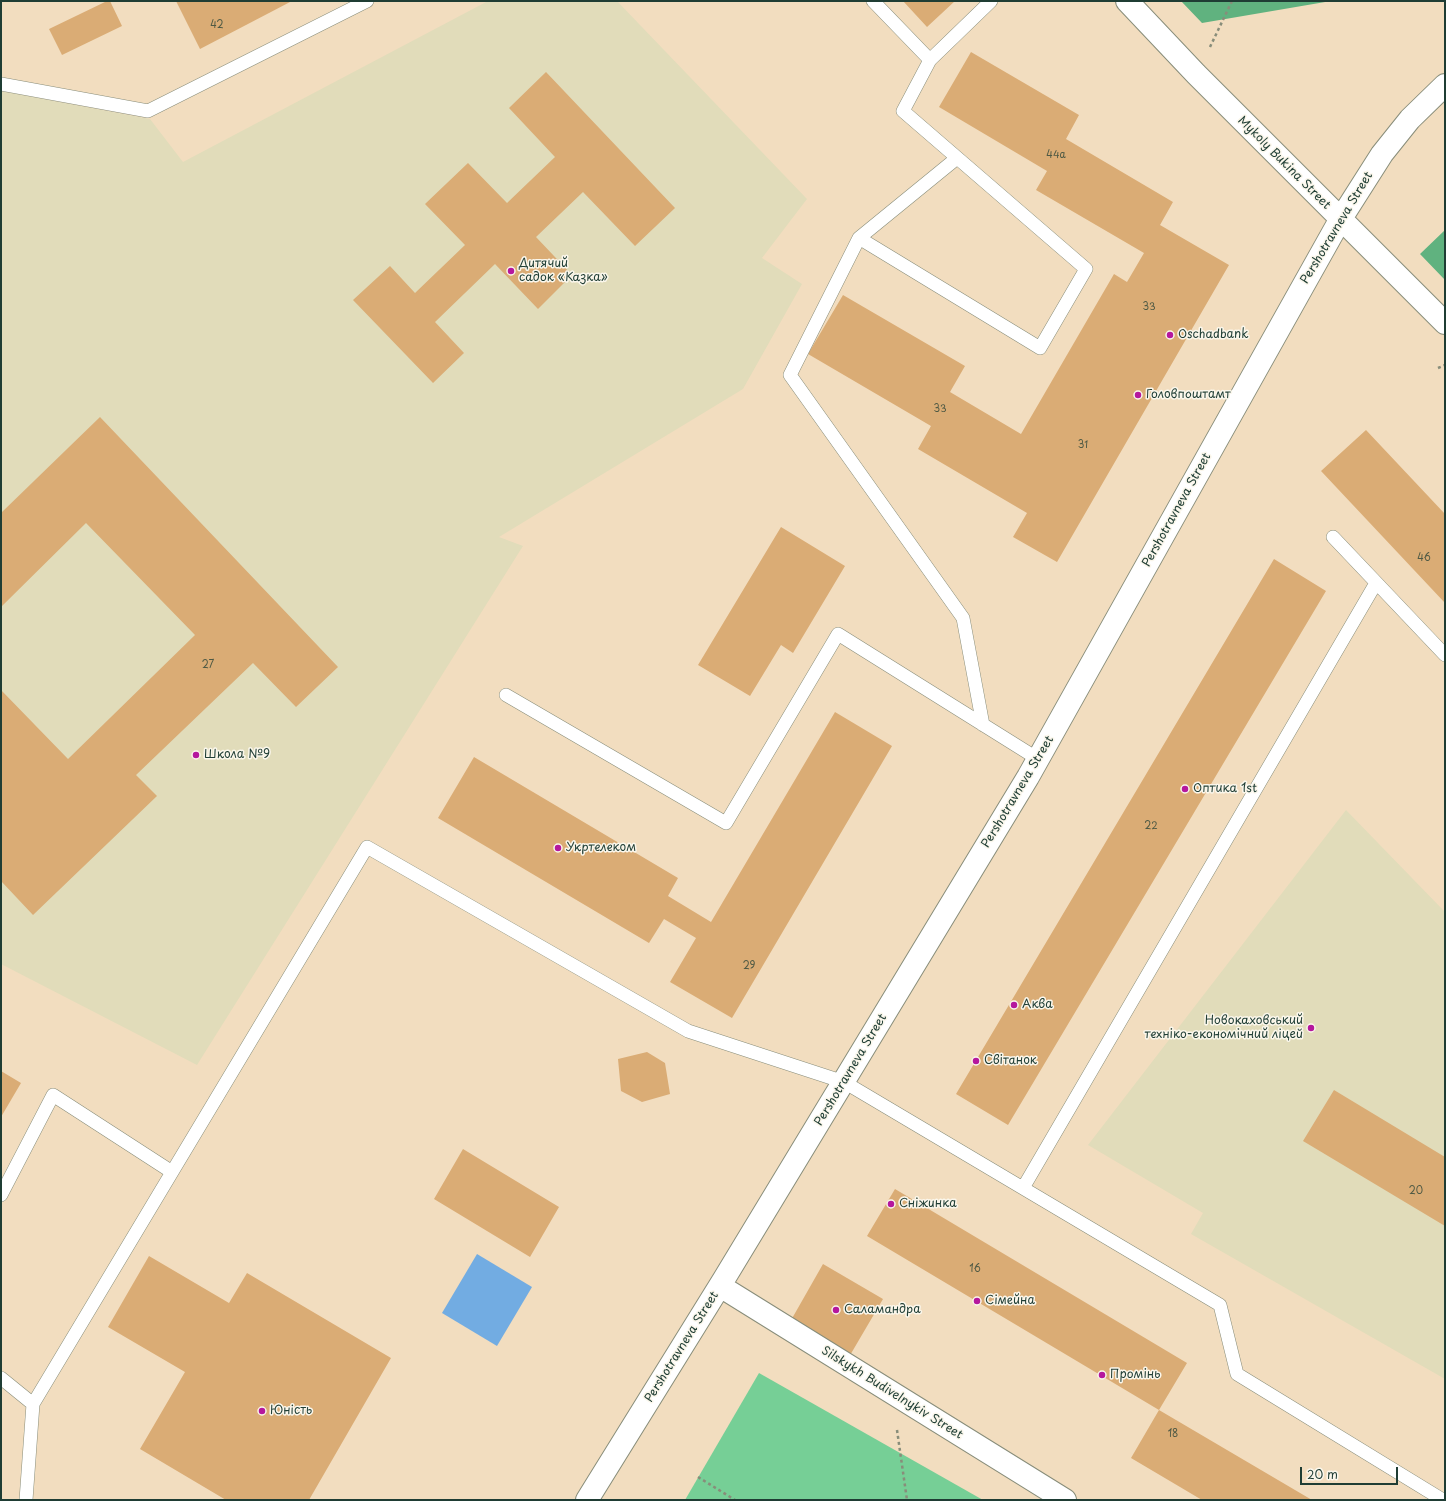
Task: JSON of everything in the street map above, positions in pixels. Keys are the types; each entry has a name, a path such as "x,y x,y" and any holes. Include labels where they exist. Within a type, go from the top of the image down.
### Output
{"street":[{"name":"Mykoly Bukina Street","path":"1127,1 1196,74 1340,220 1445,322"},
{"name":"Pershotravneva Street","path":"587,1500 720,1286 1038,759 1340,220 1382,154 1410,119 1445,85"},
{"name":"Silskykh Budivelnykiv Street","path":"720,1286 1065,1500"}],"lane":[{"path":"1,84 148,111 367,1"},
{"path":"873,1 930,60"},
{"path":"859,238 1040,348 1086,269 903,111 930,60 991,1"},
{"path":"957,158 859,238 790,375 963,618 983,725"},
{"path":"1333,537 1445,655"},
{"path":"1023,1188 1376,583"},
{"path":"506,695 726,823 838,634 1038,759"},
{"path":"26,1500 33,1404 368,847 688,1031 844,1082 1220,1304 1237,1374 1443,1500"},
{"path":"1,1195 53,1095 172,1172"},
{"path":"1,1378 33,1404"}],"path":[{"path":"1196,74 1232,1"},
{"path":"1438,368 1445,365"},
{"path":"892,1394 907,1500"},
{"path":"698,1478 735,1500"}],"shaded area":[{"path":"488,1 617,1 807,199 762,258 802,284 743,389 499,537 523,546 197,1065 1,964 1,91 150,119 183,162"},
{"name":"Новокаховський техніко-економічний ліцей","path":"1346,810 1445,912 1445,1379 1191,1234 1203,1213 1088,1145"}],"green space":[{"path":"1181,1 1331,1 1202,23"},
{"path":"1445,230 1445,280 1420,254"},
{"path":"759,1373 983,1500 685,1500"}],"water":[{"path":"477,1254 532,1287 497,1346 442,1313"}],"building":[{"path":"107,1 110,1 122,26 62,55 49,29"},
{"path":"176,1 292,1 200,49"},
{"path":"903,1 955,1 927,27"},
{"path":"971,52 1079,115 1066,139 1173,202 1160,225 1229,265 1057,562 1013,537 1027,513 918,449 931,426 808,354 843,295 965,366 950,392 1021,434 1114,274 1127,282 1144,253 1036,190 1047,171 939,107"},
{"path":"546,72 675,208 635,246 583,192 536,237 572,275 538,309 495,264 435,322 464,353 433,383 353,300 390,266 415,293 465,245 425,204 468,163 507,203 555,157 509,108"},
{"path":"100,417 338,667 296,707 253,663 136,775 157,796 33,915 1,881 1,690 68,759 195,635 86,523 1,607 1,513"},
{"path":"1366,430 1445,514 1445,603 1321,471"},
{"path":"781,527 845,566 793,653 781,645 750,696 698,665"},
{"path":"1274,559 1326,591 1008,1125 956,1094"},
{"name":"Укртелеком","path":"835,712 892,746 732,1018 670,982 696,938 664,919 649,943 438,818 474,757 678,878 668,896 711,922"},
{"path":"647,1052 665,1063 670,1094 642,1102 621,1091 618,1059"},
{"path":"1,1071 21,1083 1,1117"},
{"path":"1334,1090 1445,1157 1445,1226 1303,1141"},
{"path":"463,1149 559,1207 530,1257 434,1199"},
{"path":"895,1189 1187,1363 1159,1410 867,1236"},
{"name":"Юність","path":"149,1256 229,1303 247,1273 391,1358 309,1500 226,1500 140,1449 185,1372 108,1327"},
{"name":"Саламандра","path":"823,1264 883,1299 849,1357 790,1322"},
{"path":"1159,1410 1312,1500 1202,1500 1131,1458"}],"place":[{"name":"Дитячий садок «Казка»","path":"511,271"},
{"name":"Oschadbank","path":"1170,335"},
{"name":"Головпоштамт","path":"1138,395"},
{"name":"Школа №9","path":"196,755"},
{"name":"Оптика 1st","path":"1185,789"},
{"name":"Укртелеком","path":"558,848"},
{"name":"Аква","path":"1014,1005"},
{"name":"Новокаховський техніко-економічний ліцей","path":"1311,1028"},
{"name":"Свiтанок","path":"976,1061"},
{"name":"Сніжинка","path":"891,1204"},
{"name":"Сімейна","path":"977,1301"},
{"name":"Саламандра","path":"836,1310"},
{"name":"Промiнь","path":"1102,1375"},
{"name":"Юність","path":"262,1411"}]}
